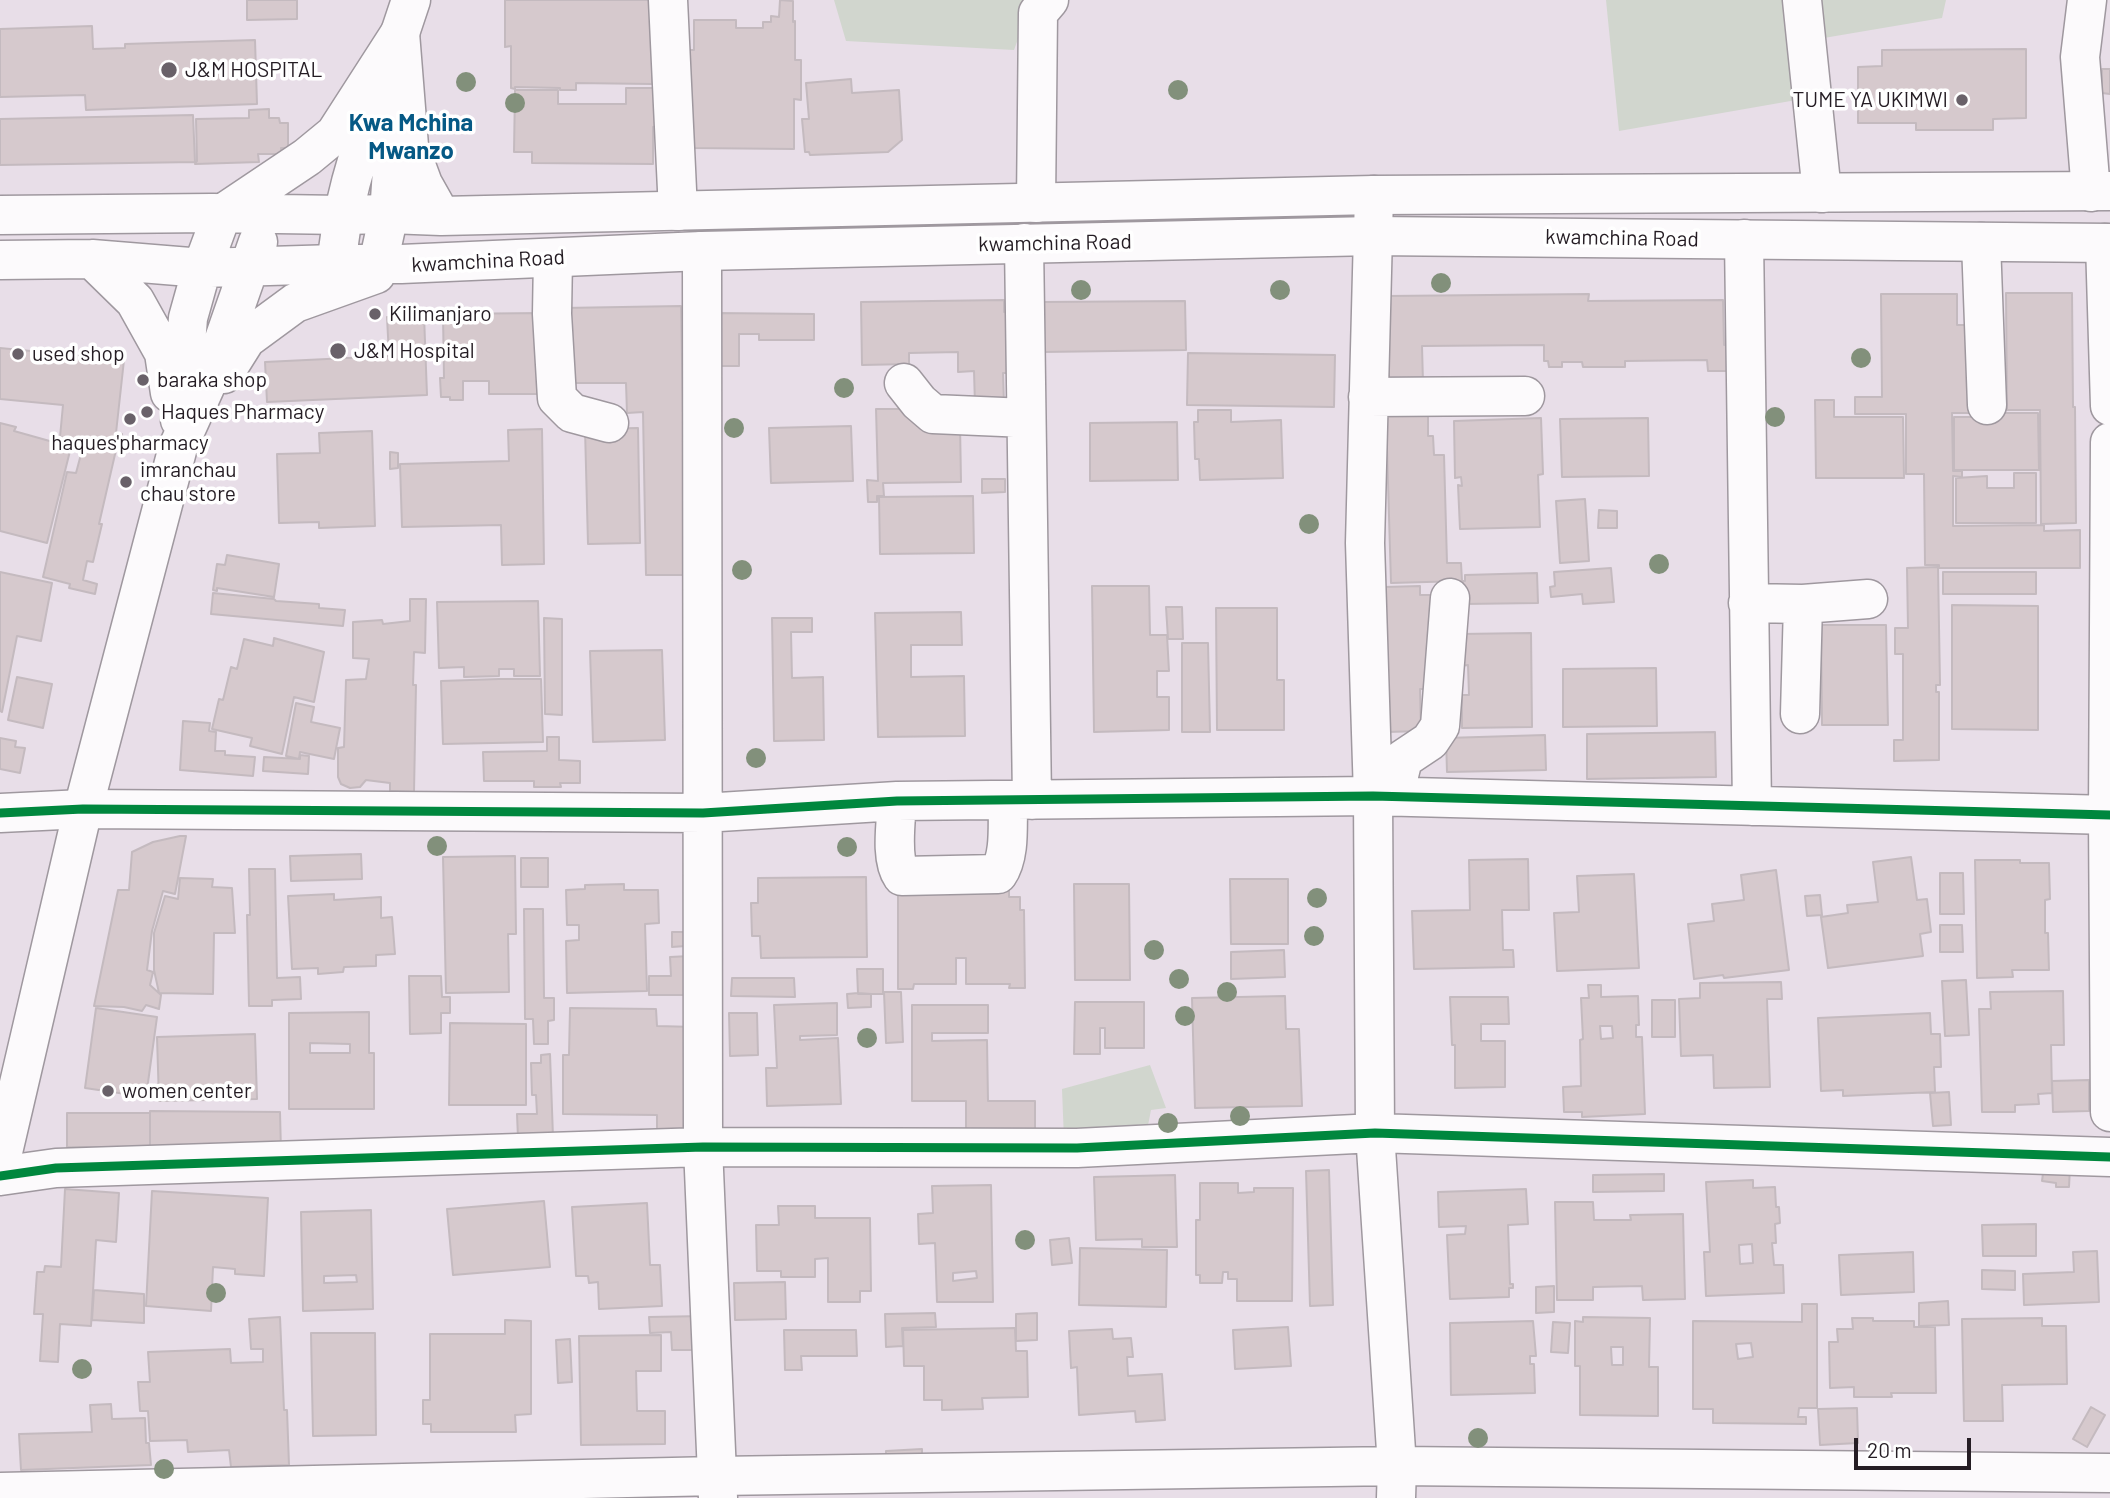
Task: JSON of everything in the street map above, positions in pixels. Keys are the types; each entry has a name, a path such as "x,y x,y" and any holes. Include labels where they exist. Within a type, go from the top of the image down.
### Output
{"street":[{"path":"668,0 678,211"},
{"path":"1036,203 1038,13 1049,0"},
{"path":"1802,0 1822,193"},
{"path":"2087,0 2080,57 2101,192"},
{"path":"336,264 343,215 369,120 390,81 405,17"},
{"path":"178,447 188,318 202,268 222,214 307,157 335,134 405,17"},
{"path":"405,17 409,146 424,184 441,216"},
{"path":"178,447 246,339 295,303 389,264 389,214 395,127 390,81"},
{"name":"kwamchina Road","path":"0,215 441,216 1374,195 2101,192"},
{"path":"1374,195 1365,543 1383,796 1375,1133 1396,1482"},
{"path":"0,1166 83,809 178,447 215,365 251,265 266,214"},
{"name":"kwamchina Road","path":"0,260 92,259 202,268 389,264 702,251 1373,236 2108,243"},
{"path":"1744,240 1752,806"},
{"path":"1981,242 1987,405"},
{"path":"897,802 895,856 902,876 998,874 1002,868 1020,800 1026,418 1024,243"},
{"path":"2108,243 2110,406"},
{"path":"702,251 703,1147 717,1487"},
{"path":"553,258 552,314 557,398 572,413 609,423"},
{"path":"92,259 135,301 164,353 178,447"},
{"path":"905,383 933,414 1026,418"},
{"path":"1368,397 1525,396"},
{"path":"2110,442 2110,1112"},
{"path":"1383,796 1403,759 1430,741 1440,726 1450,598"},
{"path":"1748,603 1803,604 1868,599"},
{"path":"1800,714 1803,604"},
{"path":"0,813 83,809 702,813 897,802 1383,796 2109,815"},
{"path":"0,1176 55,1168 703,1147 1077,1149 1375,1133 2110,1157"},
{"path":"0,1492 2110,1474"}],"shaded area":[{"path":"834,0 1032,0 1014,50 846,41"},
{"path":"1606,0 1946,0 1942,18 1806,41 1825,95 1619,131"},
{"path":"1150,1065 1166,1108 1151,1110 1144,1146 1064,1140 1062,1089"}],"building":[{"path":"247,0 297,0 297,19 247,20"},
{"path":"505,0 656,0 655,67 652,67 652,84 576,83 576,90 511,88 511,46 505,47"},
{"path":"780,0 793,1 795,60 801,60 801,100 794,99 794,149 691,148 691,74 688,74 688,50 694,50 694,20 736,20 736,28 763,28 763,22 771,22 771,16 779,17"},
{"path":"92,26 93,49 125,48 125,44 255,40 257,104 86,110 85,95 0,97 0,29"},
{"path":"2026,49 2026,118 1993,119 1993,130 1916,130 1916,123 1858,123 1858,67 1882,66 1882,50"},
{"path":"2102,69 2110,69 2110,94 2102,93"},
{"path":"851,79 852,93 899,90 902,140 888,152 810,155 805,152 802,119 809,119 806,83"},
{"path":"626,88 661,88 658,127 653,127 653,164 532,163 532,152 514,152 515,90 558,90 558,104 626,104"},
{"path":"269,109 269,118 279,118 280,123 288,123 288,148 281,148 281,154 258,154 259,162 195,164 196,119 249,118 249,110"},
{"path":"193,115 195,162 0,165 0,119"},
{"path":"2006,293 2072,293 2076,523 2041,524 2040,410 2007,410"},
{"path":"1589,294 1588,301 1723,300 1724,345 1733,345 1734,371 1708,371 1707,360 1625,361 1625,367 1583,367 1582,362 1562,362 1562,367 1549,367 1548,361 1544,361 1544,345 1422,346 1423,383 1389,383 1388,296"},
{"path":"1881,294 1957,294 1957,325 1972,325 1973,413 1952,413 1953,471 1962,471 1962,477 1953,476 1953,526 2044,525 2044,531 2080,530 2080,568 1939,568 1939,565 1925,565 1924,474 1906,474 1906,414 1855,414 1855,397 1882,397"},
{"path":"1004,300 1004,312 1012,313 1013,373 1003,373 1004,405 975,405 974,371 958,372 958,352 909,353 909,364 862,365 861,302"},
{"path":"1185,301 1186,350 1042,352 1042,302"},
{"path":"681,306 686,575 646,575 643,412 627,413 626,383 564,383 563,308"},
{"path":"542,313 537,394 489,394 489,381 463,381 463,400 441,397 440,378 444,378 443,314"},
{"path":"716,313 814,314 814,340 759,340 759,334 739,334 739,366 718,366"},
{"path":"424,315 427,395 267,402 265,362 389,356 387,317"},
{"path":"0,348 124,360 116,433 122,434 120,451 114,450 115,443 83,440 82,443 60,437 63,405 0,399"},
{"path":"1188,353 1335,355 1334,407 1187,405"},
{"path":"1815,400 1834,400 1834,417 1903,417 1904,478 1816,478"},
{"path":"876,409 917,409 917,426 960,424 961,482 883,483 884,496 877,496 877,502 868,502 867,480 878,481"},
{"path":"1198,410 1231,410 1231,422 1281,420 1283,478 1200,480 1199,459 1195,459 1194,422 1198,422"},
{"path":"1975,413 2038,413 2039,470 1954,470 1954,417 1975,417"},
{"path":"1428,415 1428,436 1433,436 1434,455 1444,455 1447,563 1461,563 1462,581 1391,583 1386,416"},
{"path":"1541,418 1543,474 1538,475 1540,527 1460,529 1458,485 1462,486 1461,477 1455,478 1454,421"},
{"path":"1648,418 1649,476 1562,477 1560,419"},
{"path":"1177,422 1178,480 1090,481 1090,423"},
{"path":"0,423 16,427 14,431 71,447 47,543 0,531"},
{"path":"851,426 853,481 771,483 769,428"},
{"path":"638,428 640,543 588,544 585,429"},
{"path":"542,429 544,564 502,565 501,525 402,527 400,464 509,461 508,430"},
{"path":"372,431 375,526 319,528 319,522 279,523 277,454 320,453 319,433"},
{"path":"84,443 116,450 93,562 87,561 83,580 97,584 95,594 69,588 70,584 43,577 67,472 76,473"},
{"path":"390,452 398,453 398,468 390,469"},
{"path":"2014,473 2036,473 2036,523 1956,523 1956,478 1987,476 1987,488 2014,488"},
{"path":"982,479 1005,479 1005,492 982,493"},
{"path":"973,496 974,553 880,554 879,497"},
{"path":"1585,499 1589,561 1560,563 1556,501"},
{"path":"1599,510 1617,511 1617,528 1598,528"},
{"path":"227,555 279,564 274,597 217,588 217,591 213,590 217,564 225,565"},
{"path":"1938,567 1940,685 1936,685 1936,692 1939,692 1939,760 1894,761 1894,740 1903,740 1903,654 1895,654 1895,628 1908,628 1907,568"},
{"path":"1611,568 1614,602 1583,604 1582,594 1551,597 1550,587 1555,586 1554,572"},
{"path":"0,572 52,583 41,641 17,636 2,712 0,711"},
{"path":"1943,572 2036,572 2036,594 1943,594"},
{"path":"1537,573 1538,603 1464,604 1465,575"},
{"path":"1092,586 1149,586 1150,635 1167,635 1169,671 1157,671 1157,697 1169,697 1169,730 1094,732"},
{"path":"1420,586 1420,595 1437,595 1439,689 1420,689 1421,731 1387,732 1384,587"},
{"path":"213,593 319,604 319,608 345,610 343,626 211,614"},
{"path":"410,599 426,599 425,653 414,652 414,792 390,791 390,783 366,780 360,787 350,788 341,784 338,777 338,748 344,747 346,680 366,679 369,659 353,658 353,622 382,620 383,624 410,621"},
{"path":"538,601 540,676 514,676 514,669 499,669 499,676 464,677 464,667 439,668 437,602"},
{"path":"1952,605 2038,606 2038,730 1952,729"},
{"path":"1166,607 1182,607 1183,639 1168,639"},
{"path":"1216,608 1277,608 1277,680 1284,680 1284,730 1217,730"},
{"path":"961,612 962,645 911,645 911,677 964,676 965,736 878,737 875,613"},
{"path":"544,618 562,619 562,715 545,714"},
{"path":"772,618 812,618 812,632 791,632 792,678 823,677 824,740 774,741"},
{"path":"1821,625 1886,625 1888,725 1822,725"},
{"path":"1531,633 1532,727 1462,728 1462,695 1469,695 1468,665 1461,666 1460,634"},
{"path":"274,638 324,652 314,702 294,697 282,754 250,746 252,738 212,729 231,667 237,669 244,639 273,646"},
{"path":"1182,643 1208,643 1210,732 1182,732"},
{"path":"662,650 665,740 593,742 590,651"},
{"path":"1656,668 1657,726 1563,727 1563,669"},
{"path":"17,677 52,684 43,728 8,720"},
{"path":"541,679 543,742 443,744 441,681"},
{"path":"296,703 314,707 311,722 340,728 334,759 300,752 299,759 286,756"},
{"path":"183,721 210,723 209,731 216,732 215,751 225,751 225,755 255,757 253,776 180,770"},
{"path":"1715,732 1716,777 1587,779 1587,734"},
{"path":"1545,735 1546,770 1447,772 1446,738"},
{"path":"547,737 559,737 559,760 580,761 580,783 560,783 561,787 534,787 534,781 484,781 483,752 547,751"},
{"path":"0,738 16,741 15,747 25,748 20,773 0,769"},
{"path":"300,755 309,756 308,774 263,771 264,757 300,759"},
{"path":"186,836 175,894 163,891 152,931 147,970 153,972 150,985 161,995 159,1009 146,1005 142,1011 124,1007 94,1006 118,890 129,890 132,852 153,842"},
{"path":"361,854 362,879 291,881 290,856"},
{"path":"515,856 516,934 508,934 509,992 446,993 443,857"},
{"path":"1911,857 1917,900 1927,899 1931,932 1920,934 1923,956 1828,968 1821,917 1848,913 1847,905 1878,902 1873,862"},
{"path":"521,858 548,858 548,887 521,887"},
{"path":"1528,859 1529,910 1502,910 1503,950 1513,950 1514,967 1414,969 1412,911 1470,910 1469,860"},
{"path":"1975,860 2049,863 2050,899 2045,900 2045,933 2048,933 2049,970 2012,970 2013,977 1977,978"},
{"path":"249,869 275,869 277,978 300,977 301,999 272,1000 272,1006 249,1006"},
{"path":"1776,870 1789,970 1694,979 1688,924 1714,921 1712,904 1744,900 1741,875"},
{"path":"1940,873 1963,873 1964,914 1940,914"},
{"path":"1634,874 1639,968 1557,971 1554,913 1579,912 1577,876"},
{"path":"866,877 867,957 761,958 760,936 752,936 751,903 758,903 758,878"},
{"path":"180,878 213,879 212,887 232,888 235,933 214,933 213,994 159,993 154,970 154,933 165,896 178,899"},
{"path":"1230,879 1288,879 1288,944 1231,944"},
{"path":"624,884 624,890 658,890 659,923 645,924 647,991 567,993 566,941 579,940 579,925 567,925 566,890 585,889 585,885"},
{"path":"1074,884 1129,884 1130,980 1075,980"},
{"path":"1009,886 1009,897 1020,897 1020,910 1024,910 1025,988 1009,988 1010,984 966,984 966,958 956,958 956,984 914,984 913,989 898,989 898,888"},
{"path":"334,894 334,900 381,897 381,918 392,917 395,954 376,955 376,966 344,967 343,972 318,974 318,968 292,969 288,896"},
{"path":"1820,895 1822,915 1807,916 1805,896"},
{"path":"524,909 543,909 544,998 554,998 554,1020 548,1021 548,1044 534,1044 533,1019 525,1019"},
{"path":"1940,925 1962,925 1963,952 1940,952"},
{"path":"672,932 685,932 686,946 672,947"},
{"path":"1284,950 1285,977 1231,979 1231,952"},
{"path":"690,956 691,995 649,995 649,976 671,976 670,957"},
{"path":"857,969 883,969 883,994 858,994"},
{"path":"409,976 441,976 442,997 450,997 450,1013 441,1013 441,1033 410,1034"},
{"path":"732,978 794,978 795,997 731,996"},
{"path":"1966,980 1969,1035 1945,1036 1942,981"},
{"path":"1781,982 1782,999 1767,999 1770,1087 1714,1088 1713,1055 1681,1056 1679,999 1700,998 1700,983"},
{"path":"1588,985 1601,985 1601,997 1638,996 1639,1025 1636,1025 1636,1037 1642,1037 1645,1114 1582,1117 1582,1112 1564,1112 1563,1087 1581,1086 1581,998 1589,998","holes":["1600,1026 1612,1026 1613,1038 1601,1039"]},
{"path":"2063,991 2064,1045 2051,1045 2052,1093 2038,1094 2039,1104 2015,1105 2015,1112 1982,1112 1979,1009 1991,1009 1990,992"},
{"path":"884,992 901,992 903,1042 886,1043"},
{"path":"847,994 871,994 871,1007 848,1008"},
{"path":"1285,996 1286,1029 1299,1029 1302,1106 1195,1108 1192,998"},
{"path":"1450,997 1508,997 1509,1024 1481,1024 1481,1041 1505,1041 1505,1087 1455,1088 1455,1045 1452,1045"},
{"path":"1652,1000 1675,1000 1675,1037 1652,1037"},
{"path":"1075,1002 1144,1002 1144,1048 1105,1048 1105,1028 1100,1028 1100,1054 1074,1054"},
{"path":"837,1003 837,1035 800,1036 800,1040 838,1038 841,1104 767,1106 766,1068 777,1068 774,1005"},
{"path":"912,1005 988,1005 988,1033 932,1033 932,1041 987,1040 988,1101 1035,1101 1035,1135 966,1135 966,1101 912,1101"},
{"path":"96,1008 157,1017 146,1097 85,1088"},
{"path":"570,1008 656,1009 657,1026 695,1027 694,1143 657,1143 657,1115 563,1114 563,1055 569,1055"},
{"path":"369,1012 369,1053 374,1053 374,1109 289,1109 289,1013","holes":["310,1043 350,1044 350,1053 310,1053"]},
{"path":"729,1013 757,1013 758,1055 730,1056"},
{"path":"1930,1013 1931,1034 1940,1034 1941,1067 1934,1067 1935,1092 1843,1096 1843,1090 1821,1091 1818,1018"},
{"path":"450,1023 526,1024 526,1105 449,1105"},
{"path":"255,1034 257,1099 159,1101 157,1037"},
{"path":"550,1054 553,1137 518,1138 517,1114 537,1114 536,1095 532,1095 531,1063 541,1063 541,1055"},
{"path":"2089,1080 2089,1111 2053,1112 2052,1081"},
{"path":"1949,1092 1951,1125 1933,1126 1930,1093"},
{"path":"150,1111 280,1112 281,1152 150,1151"},
{"path":"67,1113 150,1113 150,1151 139,1148 67,1147"},
{"path":"2044,1166 2070,1167 2069,1187 2056,1187 2056,1183 2042,1181"},
{"path":"1329,1170 1333,1305 1310,1306 1306,1171"},
{"path":"1664,1174 1664,1191 1593,1192 1593,1175"},
{"path":"1175,1175 1177,1247 1142,1247 1142,1239 1096,1240 1094,1177"},
{"path":"1753,1180 1753,1188 1775,1187 1780,1223 1775,1224 1776,1243 1772,1243 1774,1265 1783,1265 1784,1293 1706,1296 1704,1252 1710,1252 1706,1182","holes":["1752,1244 1753,1263 1740,1264 1739,1245"]},
{"path":"1200,1183 1238,1183 1238,1193 1254,1192 1254,1188 1293,1188 1292,1301 1237,1301 1237,1279 1228,1279 1228,1272 1223,1272 1222,1283 1200,1283 1200,1275 1196,1275 1196,1220 1200,1220"},
{"path":"991,1185 993,1302 937,1302 935,1243 919,1244 918,1214 933,1213 932,1186","holes":["976,1271 977,1278 953,1281 953,1273"]},
{"path":"65,1189 119,1193 116,1242 96,1240 91,1326 60,1324 58,1362 40,1361 43,1314 34,1314 37,1272 44,1272 45,1266 61,1267"},
{"path":"1526,1189 1528,1224 1508,1225 1510,1284 1513,1284 1513,1288 1509,1288 1509,1297 1450,1299 1447,1235 1465,1234 1466,1226 1439,1227 1438,1192"},
{"path":"152,1191 268,1198 264,1276 235,1274 235,1269 213,1267 211,1311 146,1306"},
{"path":"544,1201 550,1267 453,1275 447,1209"},
{"path":"1555,1202 1593,1202 1594,1220 1631,1220 1630,1215 1683,1214 1685,1299 1643,1300 1642,1286 1593,1287 1593,1300 1557,1300"},
{"path":"647,1203 650,1265 660,1265 662,1306 599,1309 598,1282 589,1283 588,1276 576,1276 572,1207"},
{"path":"778,1206 815,1206 815,1218 870,1218 871,1291 860,1291 860,1302 828,1302 828,1258 815,1259 815,1277 781,1277 781,1271 757,1271 756,1225 779,1225"},
{"path":"371,1210 373,1309 303,1311 301,1212","holes":["356,1275 357,1282 324,1283 324,1276"]},
{"path":"2036,1224 2036,1256 1983,1256 1982,1225"},
{"path":"1069,1238 1072,1263 1052,1265 1050,1240"},
{"path":"1080,1248 1167,1250 1166,1307 1079,1305"},
{"path":"2097,1251 2099,1302 2024,1305 2023,1274 2074,1272 2073,1252"},
{"path":"1913,1252 1914,1292 1841,1295 1839,1255"},
{"path":"1982,1270 2015,1271 2015,1290 1982,1289"},
{"path":"785,1282 786,1319 735,1320 734,1283"},
{"path":"1554,1286 1554,1312 1536,1313 1536,1287"},
{"path":"94,1290 144,1294 144,1323 92,1320"},
{"path":"1948,1301 1949,1325 1919,1326 1919,1303"},
{"path":"1802,1304 1817,1304 1817,1408 1799,1408 1798,1417 1806,1417 1806,1424 1713,1423 1713,1409 1693,1409 1693,1321 1802,1322","holes":["1751,1343 1753,1357 1738,1359 1736,1344"]},
{"path":"935,1313 936,1327 902,1328 903,1346 886,1347 885,1314"},
{"path":"1037,1313 1037,1340 1016,1341 1016,1314"},
{"path":"704,1316 696,1350 672,1350 671,1332 650,1333 649,1317"},
{"path":"280,1317 289,1465 231,1467 229,1450 188,1452 187,1440 150,1441 148,1411 140,1411 138,1382 150,1382 148,1352 230,1349 231,1363 263,1362 263,1349 251,1349 249,1319"},
{"path":"1583,1317 1650,1318 1649,1367 1658,1367 1658,1416 1580,1415 1580,1366 1575,1366 1575,1321 1583,1322","holes":["1611,1347 1623,1347 1623,1365 1612,1365"]},
{"path":"1852,1318 1914,1321 1914,1327 1935,1327 1936,1393 1891,1393 1892,1397 1854,1397 1854,1387 1830,1388 1829,1342 1838,1342 1837,1329 1853,1329"},
{"path":"2042,1318 2042,1326 2066,1326 2067,1384 2002,1385 2003,1421 1964,1421 1962,1319"},
{"path":"505,1320 531,1321 531,1414 515,1415 516,1432 431,1432 431,1424 423,1424 423,1400 430,1400 430,1334 505,1334"},
{"path":"1533,1321 1536,1356 1530,1356 1530,1364 1534,1364 1535,1393 1451,1395 1450,1323"},
{"path":"1553,1322 1570,1323 1568,1353 1551,1352"},
{"path":"1288,1327 1291,1366 1235,1369 1233,1330"},
{"path":"1015,1328 1016,1351 1027,1351 1028,1397 982,1398 983,1409 942,1410 942,1400 924,1400 924,1366 904,1366 903,1330"},
{"path":"1112,1329 1113,1339 1131,1338 1133,1357 1127,1357 1128,1376 1162,1374 1165,1420 1136,1422 1135,1411 1079,1415 1077,1367 1071,1368 1069,1331"},
{"path":"784,1330 856,1330 857,1356 801,1356 802,1370 785,1370"},
{"path":"311,1333 375,1333 376,1435 313,1436"},
{"path":"661,1335 661,1371 636,1371 637,1411 665,1411 665,1444 581,1445 579,1336"},
{"path":"570,1339 572,1382 558,1383 556,1340"},
{"path":"111,1404 112,1419 145,1418 146,1443 149,1443 151,1465 21,1470 19,1434 92,1432 90,1405"},
{"path":"2091,1407 2105,1415 2087,1447 2073,1439"},
{"path":"1857,1408 1858,1443 1820,1445 1818,1409"},
{"path":"922,1449 922,1462 886,1463 886,1451"}],"cycle path":[{"path":"0,813 83,809 703,813 897,801 1373,796 2110,815"},
{"path":"0,1176 56,1168 703,1147 1077,1148 1375,1133 2110,1157"}],"place":[{"name":"J&M HOSPITAL","path":"169,70"},
{"name":"TUME YA UKIMWI","path":"1962,100"},
{"name":"Kilimanjaro","path":"375,314"},
{"name":"J&M Hospital","path":"338,351"},
{"name":"used shop","path":"18,354"},
{"name":"baraka shop","path":"143,380"},
{"name":"Haques Pharmacy","path":"147,412"},
{"name":"haques'pharmacy","path":"130,419"},
{"name":"imranchau chau store","path":"126,482"},
{"name":"women center","path":"108,1091"}],"district":[{"name":"Kwa Mchina Mwanzo","path":"411,137"}]}
